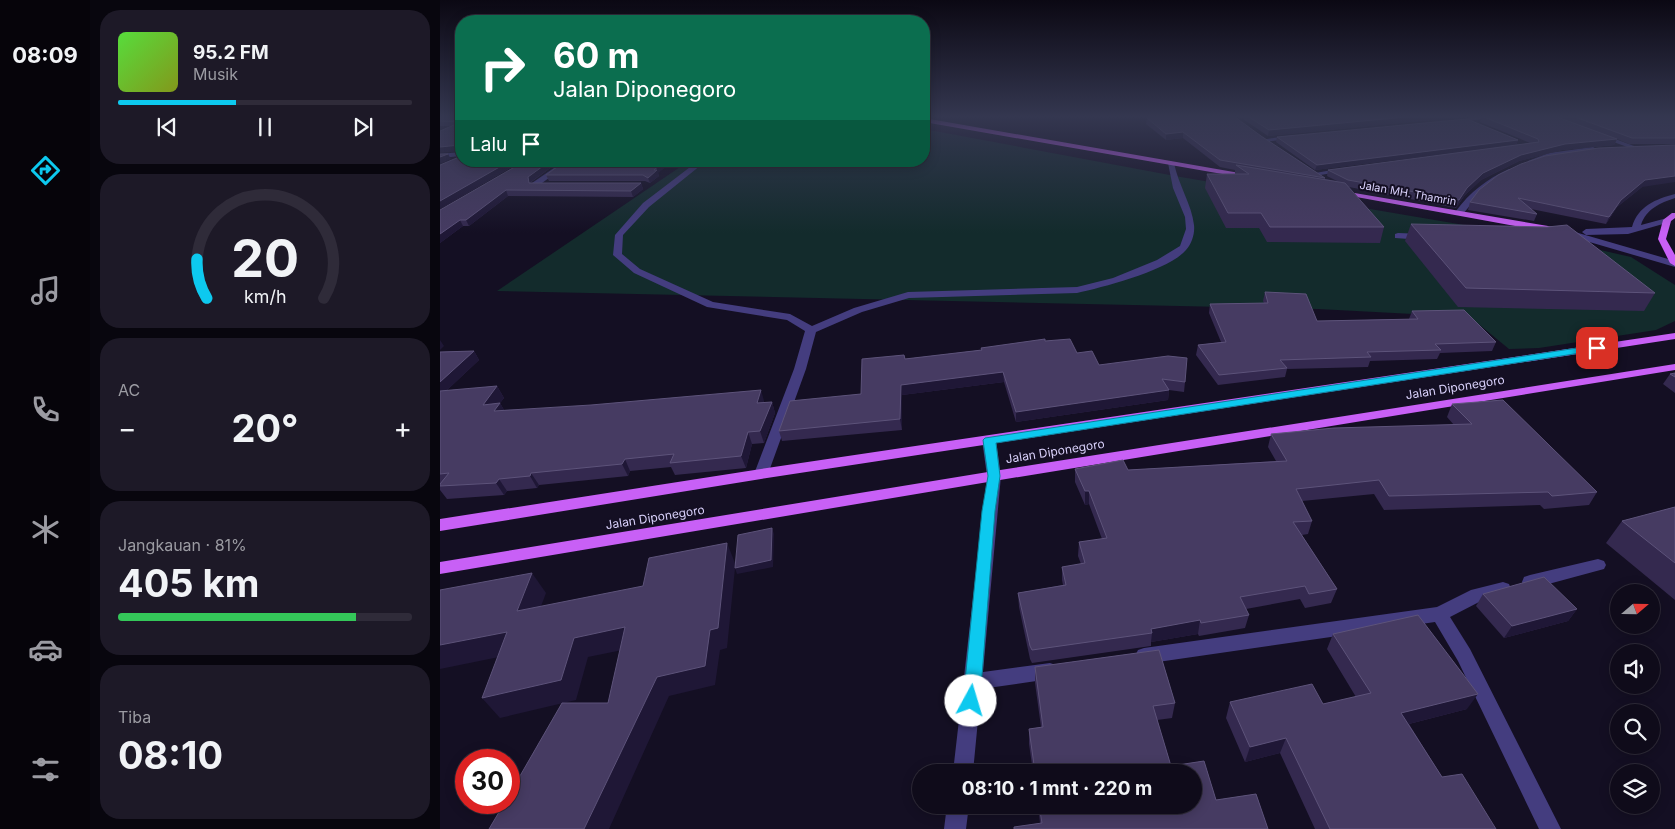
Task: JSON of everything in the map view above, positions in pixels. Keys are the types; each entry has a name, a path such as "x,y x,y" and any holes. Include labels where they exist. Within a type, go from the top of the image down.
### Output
{"main road":[{"path":"1132,156 1255,178"},
{"name":"Jalan MH. Thamrin","path":"1332,188 1349,194 1564,231"},
{"path":"1671,217 1662,239 1675,264"},
{"name":"Jalan Diponegoro","path":"440,524 1675,336"},
{"name":"Jalan Diponegoro","path":"440,568 994,476 1675,367"}],"street":[{"path":"440,156 455,156"},
{"path":"1527,163 1547,156"},
{"path":"447,165 455,160"},
{"path":"811,330 858,310 908,295 1077,290 1098,287 1167,258 1181,250 1187,242 1190,228 1185,208 1174,181 1171,163"},
{"path":"555,186 535,185 560,167"},
{"path":"696,167 641,211 619,235 617,255 637,271 711,305 790,317 811,330"},
{"path":"1459,213 1471,194 1491,179 1518,167"},
{"path":"1306,169 1328,182"},
{"path":"1314,174 1352,169"},
{"path":"1636,229 1638,218 1646,208 1675,196"},
{"path":"1564,231 1598,233 1636,229 1671,217"},
{"path":"1564,231 1675,264"},
{"path":"1398,236 1436,237"},
{"path":"1548,238 1580,236"},
{"path":"761,474 800,369 811,330"},
{"path":"964,764 994,476 989,440"},
{"path":"1130,658 1439,614 1477,595 1598,565"},
{"path":"1439,614 1464,655 1550,829"},
{"path":"973,682 1072,667"},
{"path":"955,829 957,814"}],"green space":[{"path":"930,156 1067,156 1175,176 1565,242 1631,257 1675,285 1675,321 1656,330 1539,348 1509,349 1470,317 1318,309 497,291 680,167 930,167"}],"building":[{"path":"1214,156 1291,156 1325,178 1220,160"},
{"path":"1304,156 1392,156 1317,165"},
{"path":"1436,156 1520,156 1483,173 1467,188 1459,200 1348,180 1328,170"},
{"path":"1545,156 1675,156 1675,176 1645,180 1621,200 1609,217 1518,198 1537,214 1470,202 1479,190 1498,175 1521,164"},
{"path":"455,159 455,167 500,167 440,201 440,165"},
{"path":"1236,165 1345,183 1384,227 1270,227 1261,213 1228,213 1207,174 1249,174"},
{"path":"515,167 542,167 528,177 529,183 641,183 631,191 506,190 466,220 460,220 440,234 440,210"},
{"path":"557,167 658,167 648,178 643,175 546,175"},
{"path":"1411,224 1547,227 1567,225 1655,293 1466,288"},
{"path":"1265,292 1306,294 1317,321 1418,319 1412,311 1464,310 1496,342 1435,344 1441,350 1367,352 1371,357 1280,360 1287,368 1219,375 1198,345 1226,342 1210,304 1268,303"},
{"path":"1045,339 1045,341 1070,339 1077,353 1092,351 1099,365 1168,356 1187,358 1185,382 1162,379 1169,390 1016,412 1003,372 901,385 900,419 779,431 790,401 861,394 862,359 904,355 905,359 982,350 981,348"},
{"path":"474,351 440,382 440,352"},
{"path":"497,386 483,405 500,403 494,411 591,405 761,390 757,403 772,402 760,431 748,432 741,456 670,463 674,454 625,459 622,464 531,473 530,476 499,479 496,483 440,486 449,473 440,474 440,391"},
{"path":"1503,400 1597,492 1552,496 1548,492 1389,496 1379,480 1296,489 1312,521 1293,522 1337,589 1309,594 1305,586 1240,597 1249,615 1201,623 1200,620 1151,629 1152,633 1032,650 1018,593 1066,585 1062,567 1085,563 1079,542 1107,538 1089,491 1085,491 1075,469 1123,460 1128,470 1287,461 1271,434 1334,428 1472,424 1452,404"},
{"path":"1675,507 1675,563 1622,521"},
{"path":"772,528 771,560 735,568 738,535"},
{"path":"727,543 718,628 710,630 705,666 657,677 584,829 489,829 498,814 520,814 520,776 562,703 608,703 625,627 574,638 561,680 482,698 507,632 440,645 440,590 532,573 517,611 643,586 649,558"},
{"path":"1544,577 1577,609 1512,626 1483,594"},
{"path":"1418,615 1478,694 1401,713 1442,777 1462,774 1496,829 1330,829 1286,738 1250,747 1230,702 1312,684 1323,704 1371,693 1333,634"},
{"path":"1159,650 1175,703 1153,706 1170,764 1034,764 1029,729 1043,727 1035,667"},
{"path":"1204,761 1216,800 1256,794 1268,829 1014,829 1014,827 1042,823 1040,814 1202,814 1202,764 1184,764"}],"route":[{"path":"971,701 994,476 989,440 1597,348"}]}
